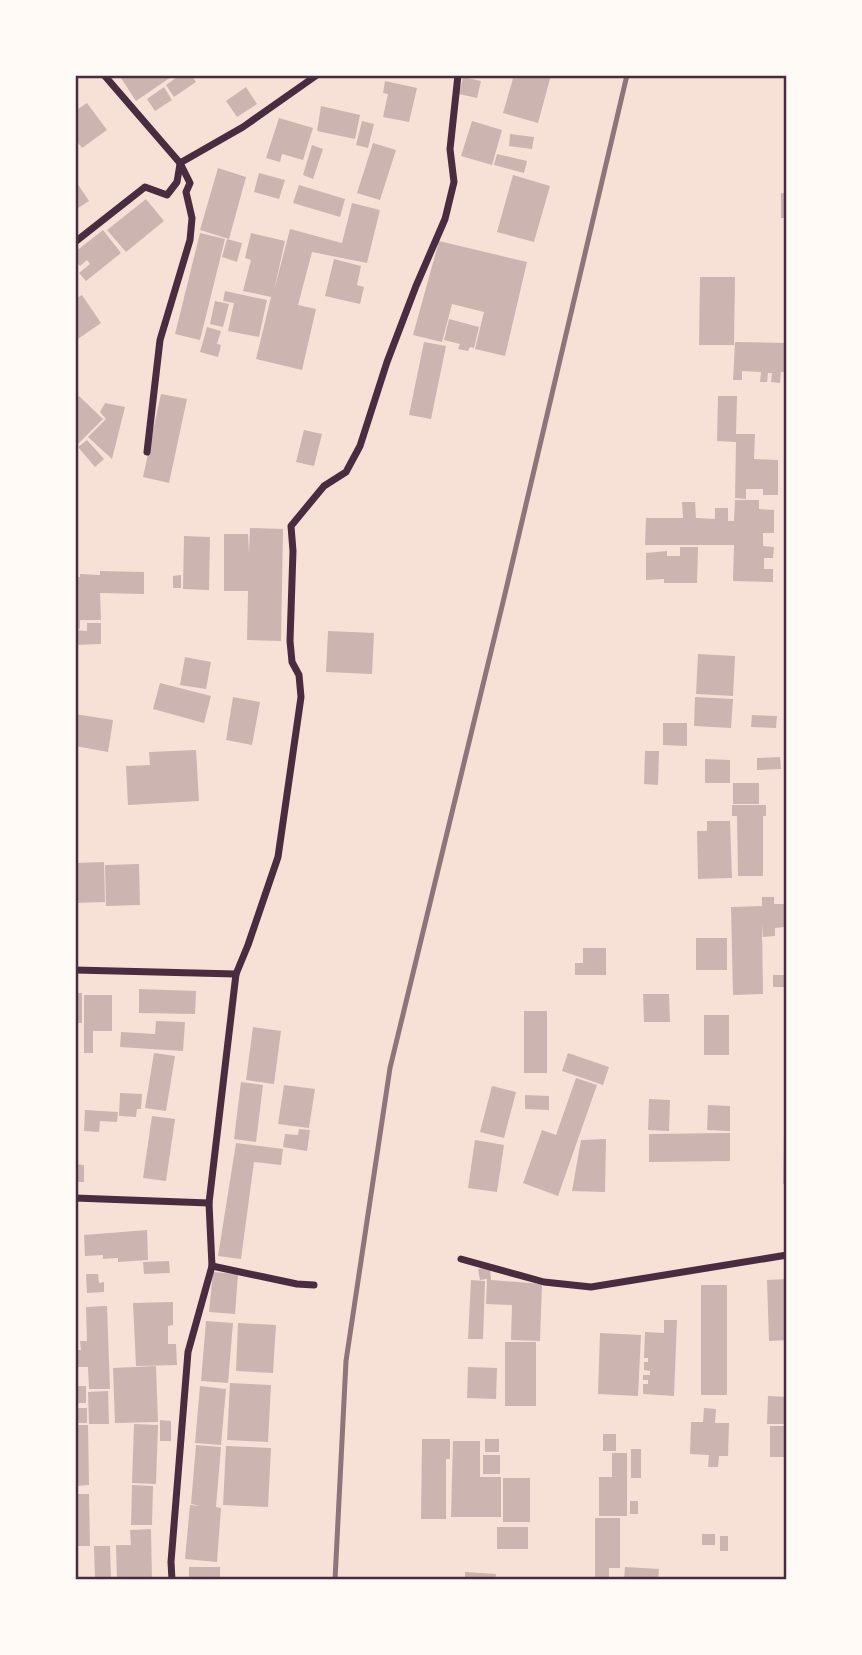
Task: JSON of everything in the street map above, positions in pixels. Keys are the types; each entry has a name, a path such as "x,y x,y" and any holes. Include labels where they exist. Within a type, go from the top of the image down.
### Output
{"street":[{"path":"104,75 180,163 190,183 186,192 192,218 191,229 160,340 147,453"},
{"path":"180,163 234,133 317,75"},
{"path":"172,1580 188,1352 212,1266 209,1203 236,974 278,857 300,697 299,675 292,662 290,642 293,551 291,526 324,486 346,472 360,446 392,349 445,219 454,182 450,149 458,75"},
{"path":"75,242 145,187 166,195 177,182 180,163"},
{"path":"75,970 236,974"},
{"path":"75,1198 209,1203"},
{"path":"461,1259 544,1282 591,1287 787,1255"},
{"path":"212,1266 297,1284 314,1285"}],"building":[{"path":"119,75 174,75 136,101"},
{"path":"180,75 191,75 196,82 174,97 166,85"},
{"path":"514,75 551,75 538,123 503,113"},
{"path":"463,77 481,81 477,98 459,94"},
{"path":"385,81 417,88 409,122 383,117 388,94 383,93"},
{"path":"164,87 172,100 155,111 147,99"},
{"path":"246,87 257,104 237,117 226,101"},
{"path":"87,103 107,130 82,148 75,139 75,111"},
{"path":"321,106 360,115 355,139 317,131"},
{"path":"279,118 313,128 303,160 282,154 280,162 266,158"},
{"path":"362,121 374,124 368,148 356,145"},
{"path":"472,121 502,130 492,165 461,156"},
{"path":"510,134 534,137 532,149 509,146"},
{"path":"373,143 396,150 380,200 357,193"},
{"path":"312,145 323,149 313,179 303,175"},
{"path":"497,154 527,161 524,173 494,165"},
{"path":"218,168 246,177 229,239 200,230"},
{"path":"259,173 285,180 279,199 254,192"},
{"path":"513,175 550,186 534,242 497,232"},
{"path":"75,180 89,201 75,210"},
{"path":"299,185 345,199 340,217 293,203"},
{"path":"781,193 787,193 787,218 781,218"},
{"path":"146,199 164,221 126,252 107,230"},
{"path":"352,203 380,210 367,263 312,252 298,305 316,309 302,370 256,359 271,297 243,291 251,260 245,258 251,233 285,241 274,291 290,229 342,243"},
{"path":"103,230 121,253 86,281 79,273 90,264 87,260 80,266 75,260 75,252"},
{"path":"200,233 225,239 200,340 175,334"},
{"path":"227,239 242,243 237,262 222,257"},
{"path":"439,241 527,262 505,356 475,349 484,312 452,304 442,342 413,335"},
{"path":"334,259 361,266 357,285 364,287 360,304 325,296"},
{"path":"700,277 735,277 734,345 699,345"},
{"path":"225,291 267,300 259,337 228,331 234,303 223,301"},
{"path":"82,295 101,323 75,341 75,299"},
{"path":"215,301 229,304 223,327 210,324"},
{"path":"449,319 479,327 474,348 470,347 468,351 458,349 460,344 444,340"},
{"path":"207,327 221,331 217,344 221,345 218,357 200,352"},
{"path":"424,342 446,346 431,419 409,415"},
{"path":"735,342 787,343 787,372 781,372 780,383 771,382 772,373 768,373 767,382 760,382 761,372 742,371 742,380 733,380"},
{"path":"161,394 187,399 169,483 143,477"},
{"path":"79,396 103,419 75,447 75,399"},
{"path":"718,396 737,396 736,434 755,434 754,459 778,460 778,495 763,495 763,489 746,489 746,499 735,498 736,442 717,441"},
{"path":"105,403 125,407 112,459 88,437 106,419 100,412"},
{"path":"304,430 322,434 314,466 296,462"},
{"path":"87,440 104,459 95,467 78,447"},
{"path":"735,500 759,500 759,509 774,510 774,533 763,533 763,546 774,547 773,558 764,558 764,569 773,569 773,582 733,581 734,545 645,545 646,518 683,518 682,502 695,502 696,518 715,519 715,508 728,508 728,521 734,521"},
{"path":"250,528 283,529 281,641 247,640 248,591 224,591 224,534 248,534 249,553"},
{"path":"184,536 210,537 209,590 183,589"},
{"path":"680,547 698,547 697,583 646,580 646,553 667,551 667,556 680,556"},
{"path":"100,571 144,572 144,594 100,593 101,620 80,620 80,629 75,629 75,577 80,577 80,574 100,575"},
{"path":"181,575 181,588 173,588 173,576"},
{"path":"87,623 101,623 101,644 75,645 75,630 87,631"},
{"path":"328,631 374,633 372,674 326,672"},
{"path":"698,654 735,656 733,696 696,694"},
{"path":"185,657 211,662 206,689 180,685"},
{"path":"160,683 211,696 204,723 153,709"},
{"path":"233,697 260,702 252,745 226,740"},
{"path":"695,697 733,699 731,728 694,726"},
{"path":"75,714 113,720 108,752 75,746"},
{"path":"752,715 777,716 776,728 751,727"},
{"path":"663,723 687,723 687,746 663,745"},
{"path":"196,750 199,801 128,805 126,766 150,765 149,752"},
{"path":"645,751 659,751 658,785 644,784"},
{"path":"780,757 781,769 757,770 757,758"},
{"path":"705,759 730,760 730,783 705,783"},
{"path":"733,783 759,783 759,804 733,804"},
{"path":"732,805 766,805 766,816 763,816 763,876 738,876 737,816 732,816"},
{"path":"707,821 730,821 732,878 698,879 697,831 707,831"},
{"path":"104,862 105,902 75,903 75,863"},
{"path":"139,864 140,905 106,906 105,865"},
{"path":"762,897 774,897 774,904 784,904 785,927 775,928 775,936 763,937 762,924 763,994 733,995 731,907 762,906"},
{"path":"696,938 727,938 727,970 696,970"},
{"path":"583,948 606,948 606,975 575,975 575,963 583,963"},
{"path":"773,975 784,975 785,987 773,987"},
{"path":"139,989 196,991 195,1014 139,1013"},
{"path":"75,993 82,993 82,1023 75,1023"},
{"path":"643,994 669,994 670,1022 644,1022"},
{"path":"84,995 112,995 112,1031 93,1031 93,1053 84,1053"},
{"path":"524,1011 547,1011 547,1073 524,1073"},
{"path":"704,1015 729,1015 729,1055 704,1055"},
{"path":"156,1021 185,1022 183,1051 120,1047 121,1032 155,1034"},
{"path":"253,1027 281,1031 274,1084 246,1080"},
{"path":"154,1053 175,1056 166,1111 145,1108"},
{"path":"568,1053 609,1067 603,1085 562,1071"},
{"path":"576,1078 597,1085 558,1196 523,1183 542,1130 556,1135"},
{"path":"241,1082 263,1085 256,1142 234,1139"},
{"path":"284,1085 315,1089 309,1128 278,1124"},
{"path":"492,1086 516,1092 504,1138 480,1132"},
{"path":"120,1093 142,1094 141,1109 137,1109 136,1117 119,1116"},
{"path":"525,1095 549,1096 549,1110 525,1109"},
{"path":"649,1099 670,1100 669,1131 648,1130"},
{"path":"708,1105 730,1106 730,1131 707,1130"},
{"path":"85,1110 118,1112 117,1122 100,1121 99,1132 84,1131"},
{"path":"152,1116 175,1119 166,1181 143,1178"},
{"path":"299,1129 310,1130 307,1151 283,1147 285,1134 298,1135"},
{"path":"730,1133 730,1161 649,1162 649,1134"},
{"path":"784,1134 787,1134 787,1184 783,1184"},
{"path":"606,1139 605,1192 572,1191 581,1140"},
{"path":"475,1140 504,1145 497,1192 468,1188"},
{"path":"236,1143 283,1149 281,1165 254,1162 241,1259 218,1256"},
{"path":"75,1164 84,1165 84,1182 75,1182"},
{"path":"147,1230 148,1260 118,1262 118,1258 103,1259 103,1255 85,1256 84,1235"},
{"path":"169,1261 170,1273 144,1274 143,1262"},
{"path":"490,1267 491,1280 542,1284 540,1341 511,1340 512,1305 486,1304 487,1279 480,1280 478,1269"},
{"path":"213,1272 238,1274 235,1314 209,1312"},
{"path":"86,1274 98,1274 99,1283 104,1282 104,1292 87,1293"},
{"path":"787,1279 787,1340 769,1341 767,1280"},
{"path":"471,1280 485,1281 483,1339 468,1339"},
{"path":"701,1285 727,1285 727,1395 701,1395"},
{"path":"173,1302 173,1325 168,1326 168,1344 176,1344 177,1365 136,1366 133,1303"},
{"path":"107,1306 110,1389 89,1389 88,1367 76,1367 75,1350 81,1350 80,1341 87,1341 86,1307"},
{"path":"664,1320 677,1320 674,1396 643,1394 643,1384 648,1384 648,1380 643,1380 643,1375 650,1375 650,1371 644,1370 644,1362 648,1362 648,1358 644,1358 645,1332 664,1333"},
{"path":"206,1321 233,1323 228,1383 201,1381"},
{"path":"238,1323 276,1325 273,1373 236,1371"},
{"path":"600,1333 641,1335 638,1396 598,1394"},
{"path":"505,1342 536,1342 536,1406 505,1406"},
{"path":"156,1366 158,1422 115,1423 113,1368"},
{"path":"468,1367 497,1368 496,1399 467,1398"},
{"path":"230,1383 271,1385 268,1442 227,1440"},
{"path":"75,1386 86,1386 86,1403 75,1403"},
{"path":"200,1386 226,1389 221,1445 195,1443"},
{"path":"108,1391 109,1424 89,1424 88,1392"},
{"path":"768,1396 787,1397 787,1424 767,1424"},
{"path":"75,1408 87,1408 87,1423 75,1423"},
{"path":"704,1408 716,1409 715,1423 729,1423 728,1456 719,1456 718,1467 708,1467 709,1455 690,1454 691,1422 703,1422"},
{"path":"160,1420 171,1421 171,1441 160,1441"},
{"path":"134,1424 158,1425 156,1484 132,1483"},
{"path":"75,1425 88,1425 89,1485 75,1486"},
{"path":"770,1426 787,1426 787,1457 770,1457"},
{"path":"603,1434 616,1434 616,1451 603,1451"},
{"path":"422,1439 450,1439 450,1459 446,1459 446,1519 421,1519"},
{"path":"485,1439 499,1439 499,1452 485,1452"},
{"path":"453,1441 480,1441 480,1477 501,1477 501,1517 451,1517"},
{"path":"196,1445 221,1447 216,1507 221,1508 217,1562 185,1559 190,1505 201,1506 191,1504"},
{"path":"226,1446 271,1448 268,1507 223,1505"},
{"path":"631,1449 641,1449 641,1478 631,1478"},
{"path":"612,1453 627,1453 627,1516 599,1516 599,1477 612,1477"},
{"path":"483,1455 500,1455 500,1474 483,1474"},
{"path":"503,1478 530,1478 530,1522 503,1522"},
{"path":"132,1485 153,1486 152,1525 131,1525"},
{"path":"75,1494 89,1494 90,1546 75,1546"},
{"path":"630,1501 638,1501 638,1514 630,1514"},
{"path":"595,1518 620,1518 620,1568 609,1568 609,1580 595,1580"},
{"path":"497,1527 528,1527 528,1549 497,1549"},
{"path":"151,1529 152,1580 117,1580 116,1545 131,1545 130,1530"},
{"path":"702,1534 715,1534 715,1545 702,1545"},
{"path":"720,1536 728,1536 728,1551 720,1551"},
{"path":"94,1546 110,1546 111,1580 95,1580"},
{"path":"189,1567 220,1567 220,1580 189,1580"},
{"path":"625,1567 659,1569 658,1580 624,1580"},
{"path":"465,1572 496,1574 495,1580 465,1580"}],"railway":[{"path":"335,1580 346,1361 390,1068 627,75"}]}
